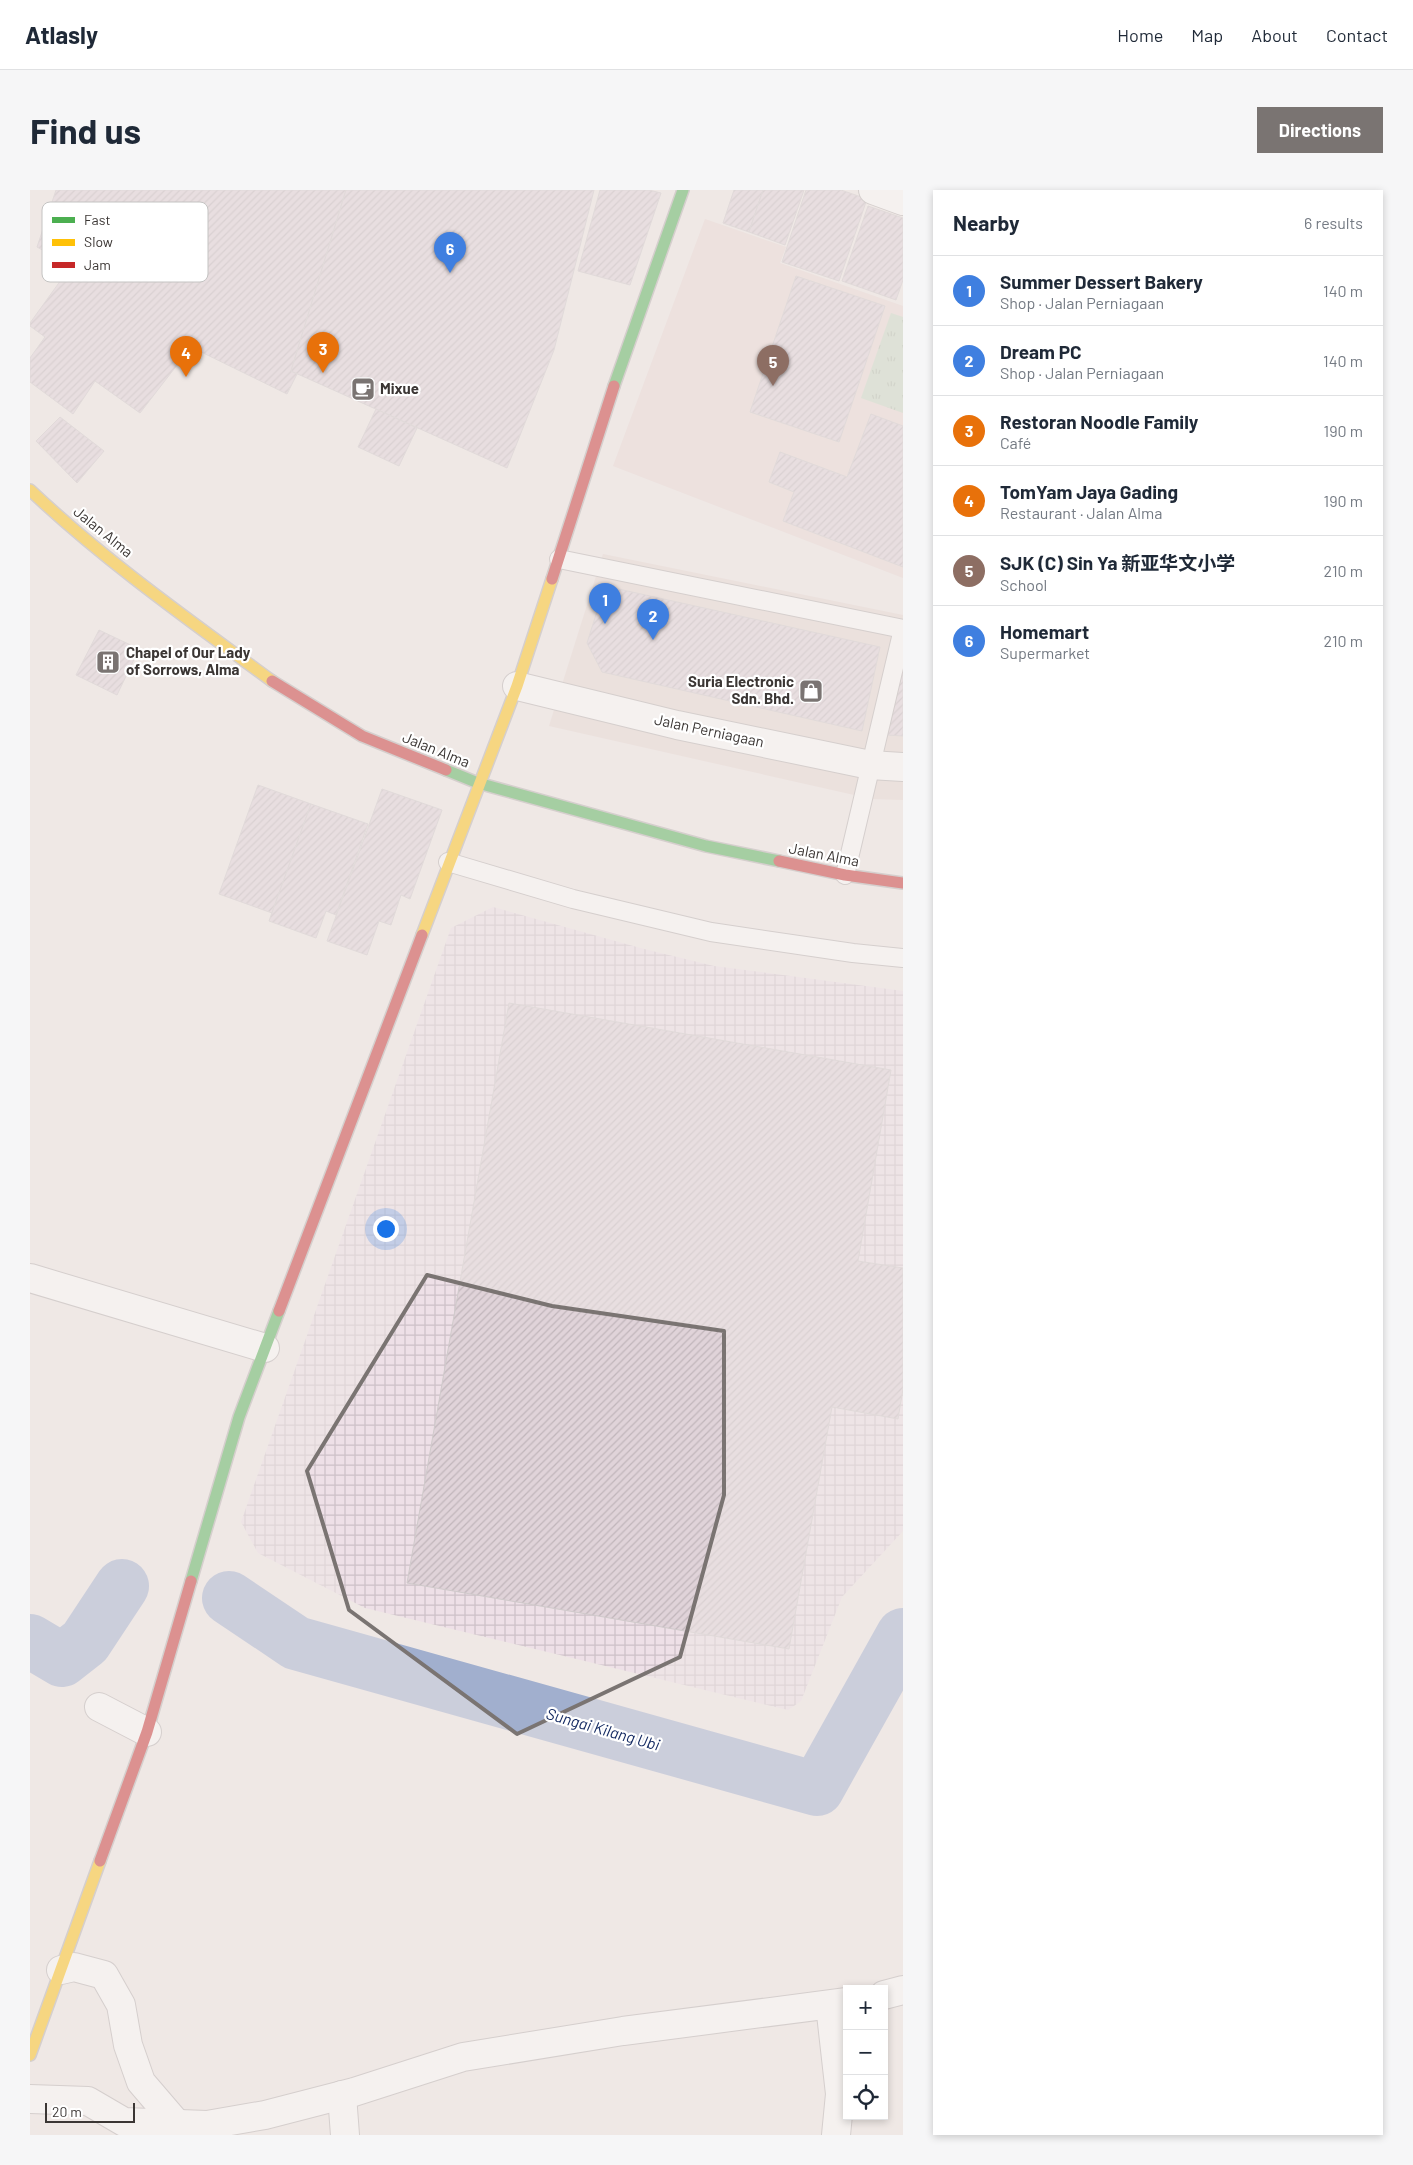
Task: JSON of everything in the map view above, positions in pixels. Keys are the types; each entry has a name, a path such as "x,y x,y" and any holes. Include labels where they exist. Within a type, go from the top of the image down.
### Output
{"street":[{"path":"30,2055 147,1732 239,1417 478,783 517,686 609,402 683,190"},
{"path":"873,190 903,201"},
{"name":"Jalan Alma","path":"30,490 66,524 204,631 282,688 362,736 478,783 706,846 845,875 903,883"},
{"name":"Jalan Perniagaan","path":"517,686 677,725 870,765 903,767"},
{"path":"30,1278 265,1348"},
{"path":"99,1707 147,1732"},
{"path":"62,1970 74,1967 104,1975 121,2005 128,2044 140,2082 177,2124"},
{"path":"888,1993 903,1990"},
{"path":"30,2099 88,2101 124,2122 207,2125 265,2115 342,2095 463,2057 726,2016 838,2004 840,2094 836,2135"},
{"path":"342,2095 345,2135"}],"lane":[{"path":"559,559 903,629 845,875"},
{"path":"448,862 573,898 711,932 853,954 903,958"}],"highlighted area":[{"path":"427,1275 552,1306 724,1331 724,1495 680,1657 517,1734 349,1610 307,1471"}],"shaded area":[{"path":"705,219 786,247 780,263 903,306 903,578 613,466"},
{"path":"603,554 903,615 903,800 872,799 549,726"},
{"path":"493,907 644,949 714,966 903,991 903,1531 842,1597 801,1701 788,1710 365,1608 258,1553 241,1522 451,928"}],"green space":[{"path":"891,313 903,317 903,413 861,398"}],"building":[{"path":"56,190 346,190 291,371 297,374 287,394 191,347 140,413 95,381 73,414 30,382 30,358 45,337 30,326 30,323 59,282 208,282 208,202 52,202"},
{"path":"346,190 594,190 554,350 507,468 291,371"},
{"path":"600,190 649,190 661,193 630,285 578,271"},
{"path":"734,190 763,190 749,232 723,223"},
{"path":"763,190 804,190 785,245 749,232"},
{"path":"806,190 841,190 867,199 839,281 782,262"},
{"path":"868,206 903,218 903,280 896,300 842,281"},
{"path":"42,232 42,250 37,247"},
{"path":"796,276 885,306 839,442 750,412"},
{"path":"376,409 417,428 399,466 358,447"},
{"path":"871,414 903,426 903,567 783,521 794,492 769,482 780,452 847,477"},
{"path":"60,417 104,451 77,483 36,441"},
{"path":"605,586 880,647 862,731 602,672 587,643"},
{"name":"Chapel of Our Lady of Sorrows, Alma","path":"99,630 139,649 117,695 76,675"},
{"path":"903,669 903,736 887,735"},
{"path":"258,785 311,804 272,913 219,894"},
{"path":"382,789 442,810 410,899 401,895 391,925 379,921 367,955 327,941"},
{"path":"311,804 368,824 336,915 326,911 316,938 269,921"},
{"path":"509,1003 891,1070 858,1261 903,1268 903,1389 898,1419 832,1407 789,1649 407,1583"}],"waterway":[{"name":"Sungai Kilang Ubi","path":"30,1641 62,1660 85,1642 122,1586"},
{"name":"Sungai Kilang Ubi","path":"229,1598 296,1643 817,1789 903,1635"}],"traffic: fast":[{"path":"614,386 683,190"},
{"path":"446,770 478,783 706,846 779,861"},
{"path":"191,1581 239,1417 279,1311"}],"traffic: slow":[{"path":"30,490 117,565 272,681"},
{"path":"422,935 517,686 552,579"},
{"path":"30,2055 100,1861"}],"traffic: jam":[{"path":"552,579 614,386"},
{"path":"272,681 362,736 446,770"},
{"path":"779,861 845,875 903,883"},
{"path":"279,1311 422,935"},
{"path":"100,1861 147,1732 191,1581"}],"place":[{"name":"Homemart","path":"450,273"},
{"name":"Restoran Noodle Family","path":"323,373"},
{"name":"TomYam Jaya Gading","path":"186,377"},
{"name":"SJK (C) Sin Ya 新亚华文小学","path":"773,386"},
{"name":"Mixue","path":"363,389"},
{"name":"Summer Dessert Bakery","path":"605,624"},
{"name":"Dream PC","path":"653,640"},
{"name":"Chapel of Our Lady of Sorrows, Alma","path":"108,662"},
{"name":"Suria Electronic Sdn. Bhd.","path":"811,691"}]}
